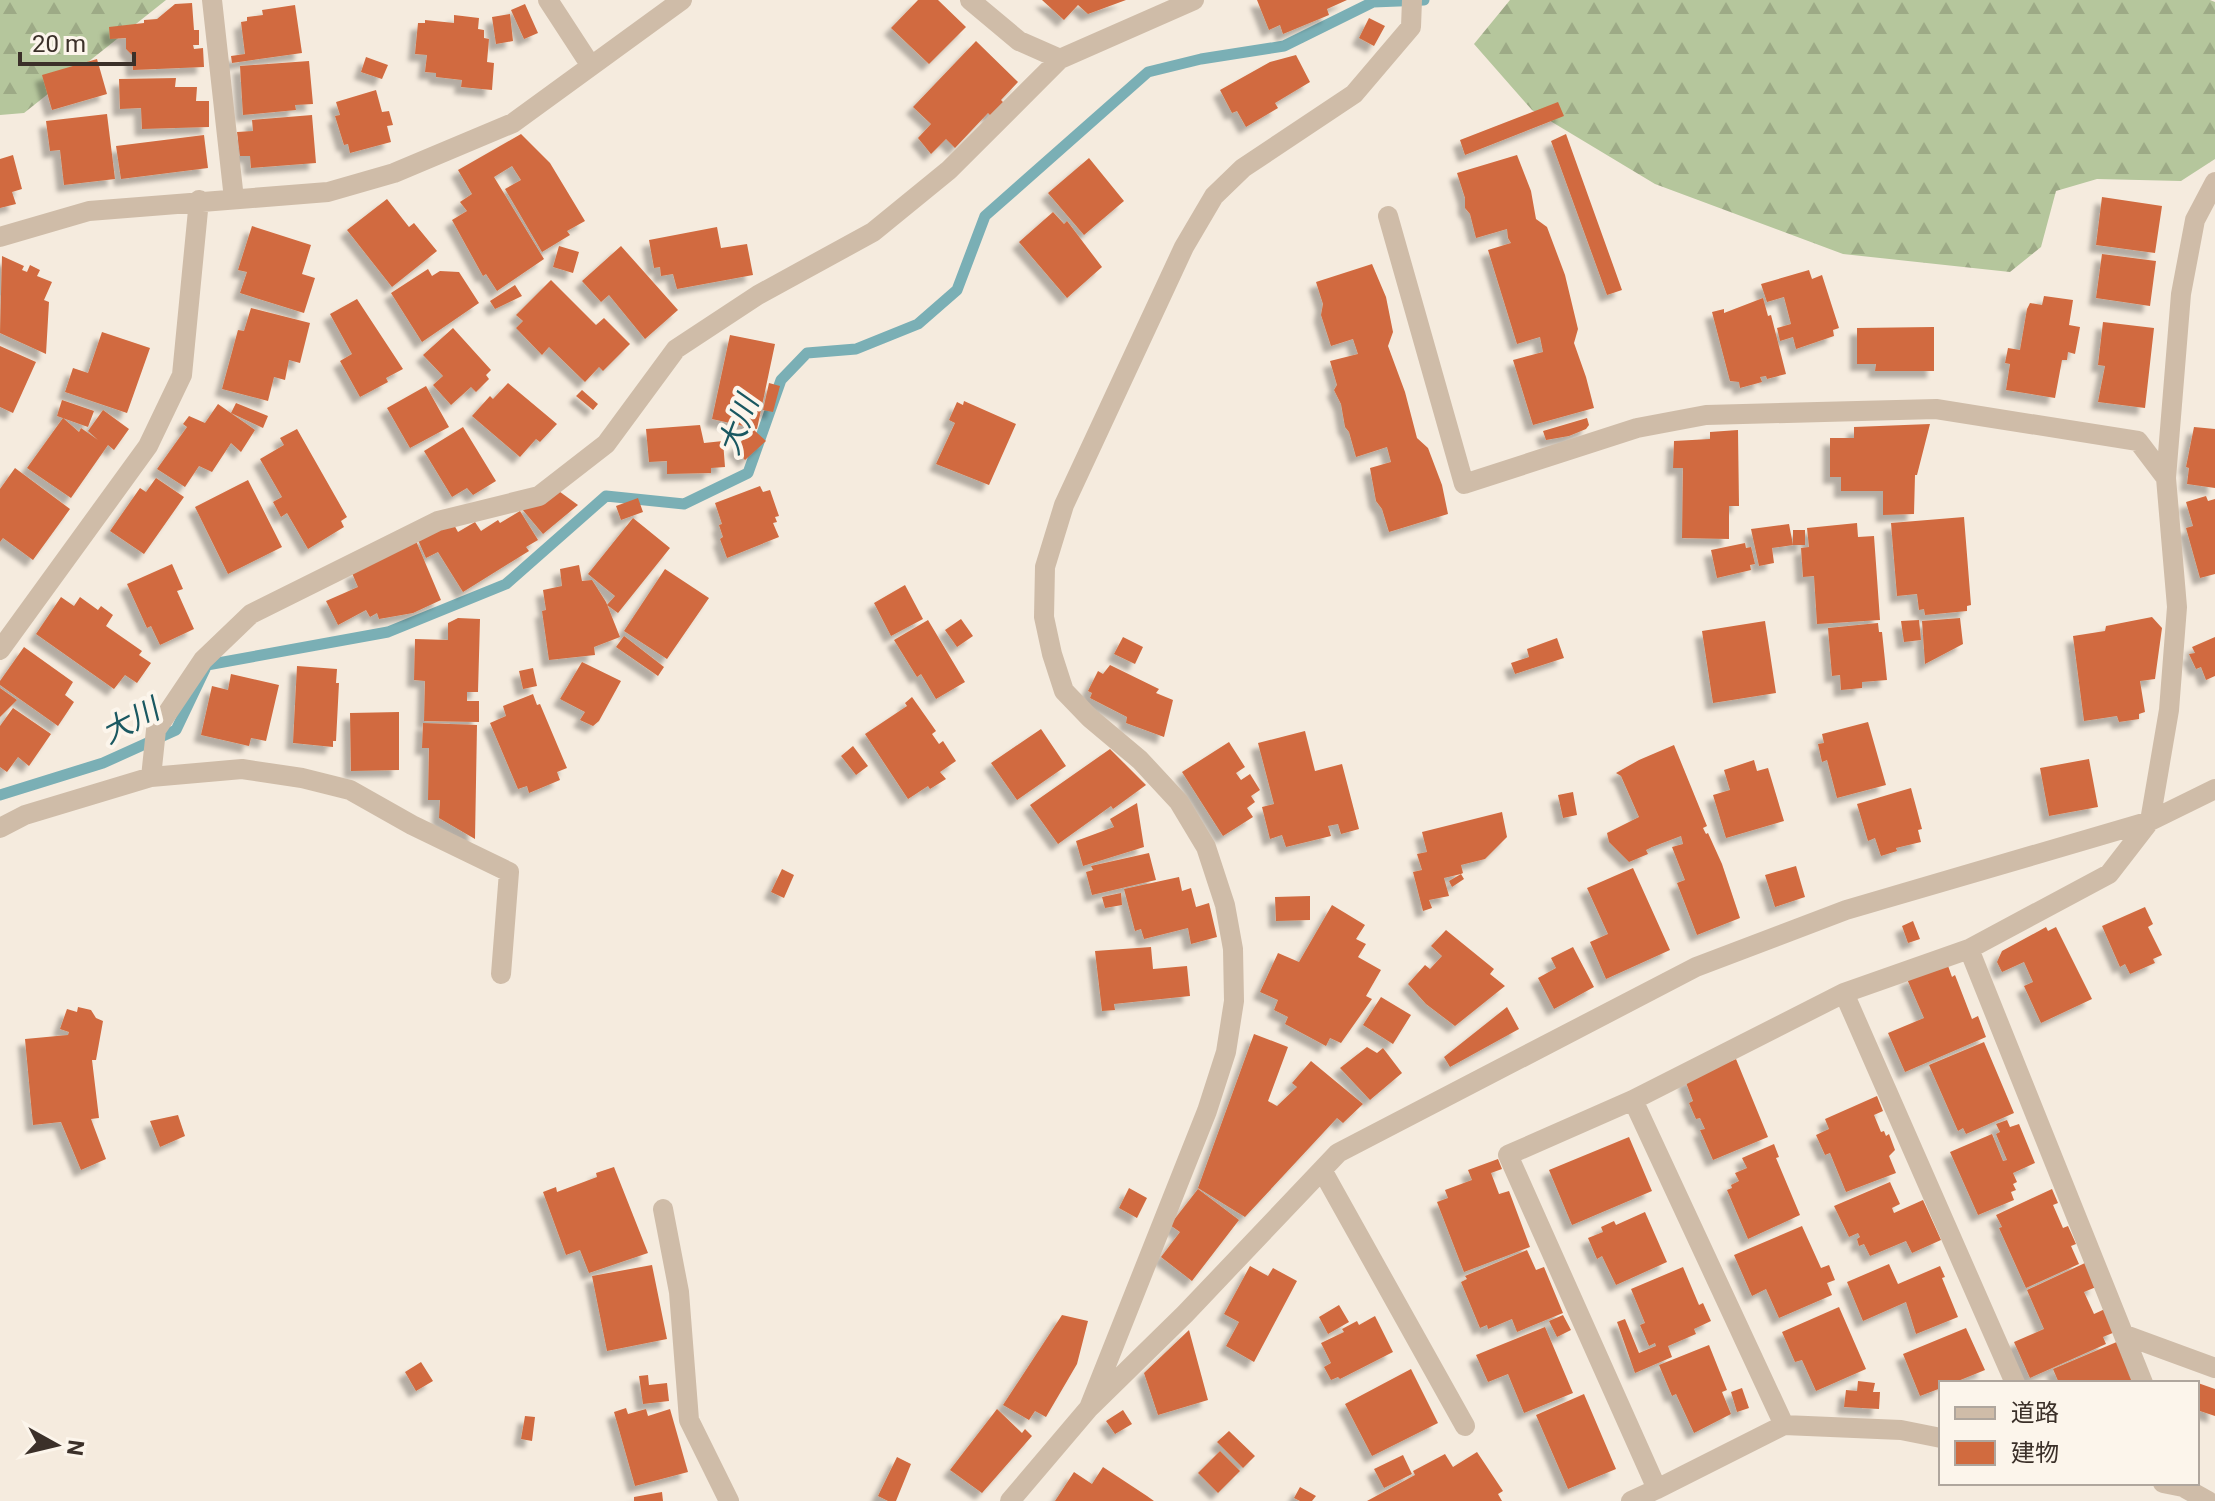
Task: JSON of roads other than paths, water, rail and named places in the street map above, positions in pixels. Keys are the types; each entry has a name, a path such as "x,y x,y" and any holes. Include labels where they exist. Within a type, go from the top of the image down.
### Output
{"street":[{"path":"212,0 234,199"},
{"path":"548,0 591,66"},
{"path":"0,237 89,211 328,192 394,173 513,123 682,0"},
{"path":"970,0 1019,41 1060,59"},
{"path":"151,777 156,730 203,660 251,614 438,521 539,496 606,444 676,349 758,295 873,232 949,170 1060,59 1194,0"},
{"path":"1089,1408 1207,1111 1226,1052 1234,1001 1233,949 1225,905 1206,847 1179,802 1140,760 1090,718 1064,691 1044,617 1045,567 1064,505 1184,247 1214,196 1243,168 1354,94 1411,27 1412,0"},
{"path":"1657,1489 1508,1155 1633,1100 1844,993 1969,949 2109,874 2150,821 2169,710 2177,607 2166,478 2181,294 2195,220 2215,182"},
{"path":"0,650 148,446 182,375 199,200"},
{"path":"1388,216 1464,484 1637,428 1706,415 1936,409 2138,441 2166,478"},
{"path":"0,828 25,815 151,777 242,769 302,778 350,790 412,825 509,872 501,974"},
{"path":"1010,1501 1089,1408 1185,1314 1338,1153 1696,967 1846,910 2150,821 2215,789"},
{"path":"1969,949 2142,1381"},
{"path":"1844,993 2014,1381"},
{"path":"1633,1100 1784,1425"},
{"path":"1322,1170 1465,1426"},
{"path":"663,1209 679,1292 689,1420 729,1501"},
{"path":"2125,1335 2215,1368"},
{"path":"1631,1501 1784,1425 1901,1430 1939,1438"},
{"path":"2178,1485 2208,1501"}],"waterway":[{"name":"大川","path":"0,795 103,763 176,730 207,665 388,632 506,584 606,496 684,504 748,473 781,380 807,353 856,349 918,324 957,290 985,216 1148,72 1201,59 1284,46 1373,2 1424,0"}]}
